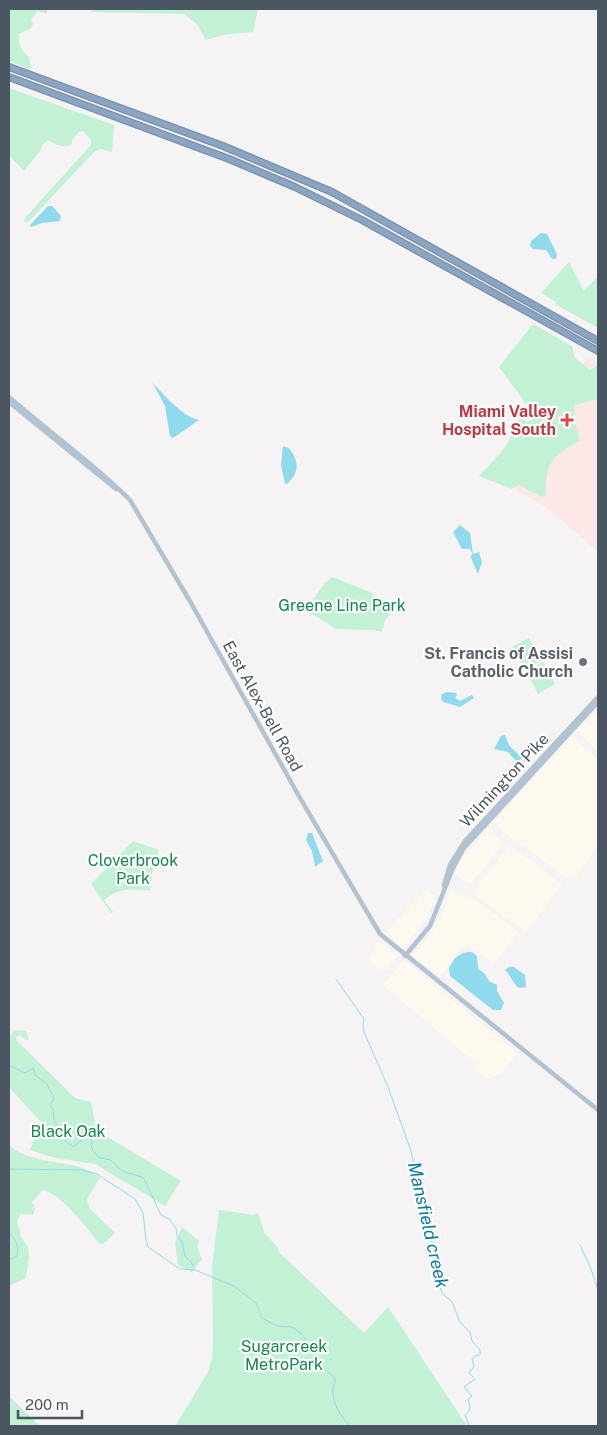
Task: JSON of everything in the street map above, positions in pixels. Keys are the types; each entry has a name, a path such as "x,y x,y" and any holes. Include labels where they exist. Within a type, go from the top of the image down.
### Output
{"highway":[{"path":"9,67 223,146 332,192 598,341"},
{"path":"9,77 229,159 295,187 362,220 598,351"}],"main road":[{"path":"9,397 41,428"},
{"path":"9,402 41,428"},
{"name":"East Alex-Bell Road","path":"41,428 74,452 130,500 380,934 598,1110"},
{"name":"Wilmington Pike","path":"444,889 444,881 456,853 465,841 598,697"},
{"name":"Wilmington Pike","path":"405,956 430,926 457,858 464,848 598,702"}],"shaded area":[{"name":"Miami Valley Hospital South","path":"589,358 598,363 598,552 542,505 513,488 486,477"},
{"path":"598,709 598,751 577,731"},
{"path":"572,736 598,760 598,846 575,879 563,875 508,835 494,822"},
{"path":"488,829 504,843 470,885 455,874 463,857"},
{"path":"509,846 535,863 562,885 526,932 474,894 478,885"},
{"path":"426,889 435,897 430,912 416,933 402,949 384,934"},
{"path":"450,892 471,897 518,932 494,964 468,945 461,948 440,976 413,956 437,925"},
{"path":"380,941 398,956 386,970 378,968 367,959"},
{"path":"404,960 518,1054 500,1074 488,1079 475,1070 478,1065 383,985"}],"green space":[{"path":"9,9 48,9 46,14 38,11 31,19 33,24 31,28 19,34 22,50 29,57 31,70 9,61"},
{"path":"93,9 258,9 253,32 223,35 206,40 197,24 184,14 90,12"},
{"path":"9,88 114,125 112,152 101,149 95,151 28,222 25,222 24,219 91,145 91,140 83,131 79,132 72,140 72,144 66,146 60,146 48,140 42,145 40,151 24,171 9,155"},
{"path":"569,262 584,291 598,276 598,328 555,304 556,302 541,293"},
{"path":"533,324 572,346 575,358 590,370 598,365 598,399 575,405 574,419 580,441 563,451 552,461 547,475 546,495 542,497 519,485 512,489 479,476 505,447 515,422 521,418 528,422 534,418 532,412 499,367"},
{"name":"Greene Line Park","path":"332,577 370,592 393,611 385,620 382,632 336,629 303,608 313,600 324,584"},
{"path":"529,638 542,660 525,669 512,647"},
{"path":"543,662 555,684 538,694 526,671"},
{"name":"Cloverbrook Park","path":"133,841 159,850 152,874 150,891 126,890 115,893 104,900 113,912 111,913 91,884"},
{"name":"Black Oak","path":"13,1030 26,1031 29,1038 27,1041 20,1035 16,1037 17,1041 75,1098 91,1102 95,1124 103,1134 181,1181 165,1206 95,1164 55,1158 30,1150 41,1122 9,1087 9,1033 12,1036"},
{"path":"9,1145 16,1151 33,1158 79,1167 100,1177 87,1199 89,1208 115,1233 101,1245 67,1206 51,1193 43,1190 32,1202 35,1209 33,1215 21,1214 17,1221 21,1237 28,1247 29,1258 26,1278 9,1286"},
{"name":"Sugarcreek MetroPark","path":"219,1210 254,1215 258,1213 264,1232 279,1252 364,1333 388,1307 467,1426 175,1426 207,1374 212,1359 212,1267"},
{"path":"182,1227 199,1241 197,1247 202,1259 192,1272 178,1265 175,1242"},
{"path":"9,1396 40,1426 9,1426"}],"water":[{"path":"48,206 52,206 61,216 60,221 42,223 31,227 30,225"},
{"path":"541,233 547,234 557,254 556,259 552,259 546,250 533,249 530,246 531,241"},
{"path":"152,382 180,410 199,420 173,438 170,436 165,406"},
{"path":"283,446 289,448 295,457 297,466 294,475 287,484 285,484 281,465"},
{"path":"460,525 470,533 473,554 479,552 482,562 478,574 471,558 472,553 470,549 462,549 453,532"},
{"path":"447,692 456,693 455,698 460,701 472,695 474,698 460,707 443,702 442,694"},
{"path":"505,735 509,745 522,758 517,762 508,752 494,749 501,736"},
{"path":"308,833 312,833 323,861 315,867 312,851 306,840"},
{"path":"472,952 477,956 478,969 484,973 489,981 497,985 497,991 504,1003 501,1010 493,1010 450,976 449,968 455,958 461,954"},
{"path":"509,967 514,967 525,975 526,987 519,988 515,984 505,970"}],"waterway":[{"name":"Mansfield creek","path":"336,979 364,1019 364,1032 388,1087 411,1151 422,1196 421,1210 429,1226 434,1254 442,1271 438,1281 442,1293 452,1302 460,1322 470,1332 472,1341 480,1350 480,1355 472,1359 474,1366 469,1373 475,1379 464,1387 472,1396 468,1399 470,1410 465,1415 469,1426"},
{"path":"9,1065 25,1073 33,1068 36,1076 46,1083 54,1098 50,1106 53,1109 54,1120 60,1130 62,1130 67,1142 74,1146 89,1135 93,1151 100,1158 111,1160 122,1171 144,1179 161,1215 169,1219 176,1228 185,1256 193,1266"},
{"path":"9,1169 83,1170 97,1174 135,1199 143,1213 148,1247 180,1269 195,1270 234,1286 256,1303 262,1318 277,1326 292,1327 302,1334 319,1364 335,1378 334,1399 340,1414 350,1426"},
{"path":"9,1233 15,1240 18,1249 17,1256 9,1260"},
{"path":"580,1245 598,1290"}],"place":[{"name":"Miami Valley Hospital South","path":"567,420"},
{"name":"St. Francis of Assisi Catholic Church","path":"583,662"}]}
